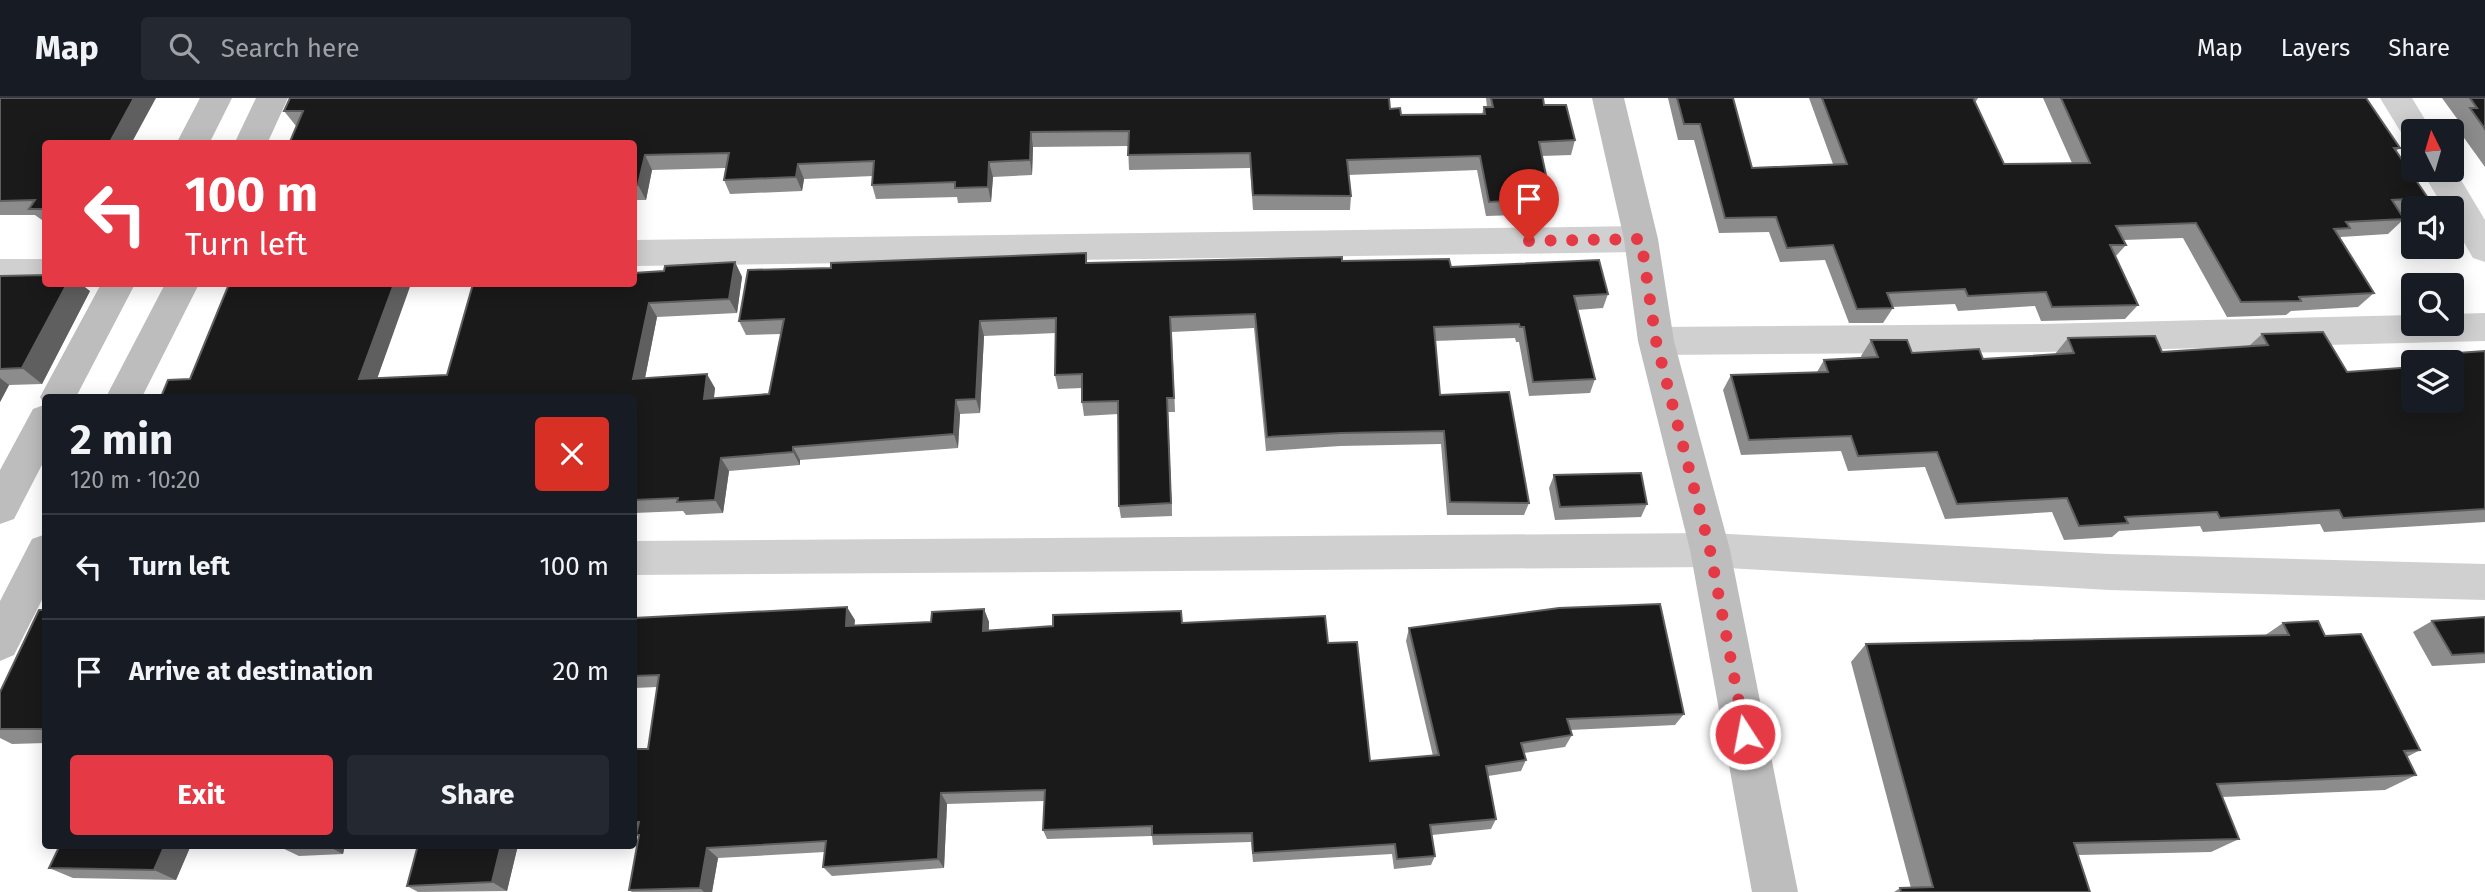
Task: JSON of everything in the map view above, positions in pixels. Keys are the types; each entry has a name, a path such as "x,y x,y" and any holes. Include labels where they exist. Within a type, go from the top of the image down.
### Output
{"main road":[{"path":"194,140 216,98"},
{"path":"252,140 272,98"},
{"path":"1608,98 1641,239 1656,341 1710,550 1775,892"},
{"path":"60,394 116,287"},
{"path":"126,394 180,287"},
{"path":"0,507 42,428"},
{"path":"0,642 42,563"}],"street":[{"path":"2396,98 2409,119"},
{"path":"2445,182 2485,249"},
{"path":"637,253 1641,239"},
{"path":"0,272 42,272"},
{"path":"1656,341 2042,338 2485,327"},
{"path":"637,558 1710,550 2109,572 2485,582"}],"building":[{"path":"0,98 134,98 111,140 42,140 42,209 29,209 35,200 0,201"},
{"path":"290,98 1389,98 1390,109 1400,108 1401,115 1485,114 1484,107 1493,107 1491,98 1543,98 1544,105 1566,105 1575,140 1539,142 1551,199 1489,202 1480,156 1347,160 1351,196 1253,195 1250,153 1128,155 1129,131 1031,132 1030,160 989,162 988,187 955,188 955,182 872,185 874,161 798,164 796,177 724,180 729,153 645,155 637,185 637,140 291,140 303,111 284,111"},
{"path":"1677,98 1733,98 1752,168 1847,164 1822,98 1973,98 2004,164 2090,163 2061,98 2366,98 2400,148 2394,148 2401,158 2401,182 2417,182 2427,196 2401,196 2401,200 2392,200 2401,219 2346,222 2350,228 2334,229 2374,293 2299,297 2301,301 2241,302 2196,223 2116,226 2126,245 2110,245 2138,305 2052,307 2046,292 1968,296 1965,289 1887,293 1893,308 1857,309 1833,245 1787,248 1776,217 1725,218 1700,124 1684,124"},
{"path":"2470,98 2485,98 2485,129 2470,108 2477,108"},
{"path":"1086,253 1086,263 1342,257 1342,261 1449,259 1451,267 1599,260 1608,294 1574,296 1595,379 1533,382 1524,327 1519,324 1434,327 1440,395 1509,392 1529,503 1450,502 1444,431 1267,437 1255,314 1170,317 1174,398 1167,398 1171,503 1119,506 1118,401 1082,402 1082,374 1055,375 1056,318 980,321 976,399 956,400 954,434 793,447 793,452 721,458 715,500 637,500 637,394 162,394 168,380 190,379 228,287 393,287 359,379 447,375 472,287 637,287 637,273 664,271 665,266 735,262 729,299 649,303 633,379 707,374 704,399 769,394 784,319 739,321 748,270 831,268 831,263"},
{"path":"42,275 42,287 65,287 22,368 0,369 0,276"},
{"path":"2323,332 2347,372 2401,368 2401,413 2464,413 2464,352 2485,351 2485,509 2343,518 2339,510 2220,518 2217,512 2125,517 2128,523 2079,526 2067,498 1957,504 1937,452 1858,456 1851,436 1749,440 1731,375 1828,372 1824,360 1878,357 1871,340 1907,340 1912,353 1979,349 1983,359 2074,353 2068,338 2155,336 2162,352 2268,345 2262,334"},
{"path":"1641,473 1647,504 1560,507 1554,475"},
{"path":"1660,604 1684,714 1567,719 1572,735 1521,743 1526,760 1486,766 1496,819 1430,825 1435,856 1397,859 1395,844 1253,853 1252,833 1152,835 1152,826 1043,830 1045,790 941,793 938,859 823,867 826,841 707,848 700,888 629,890 639,835 637,749 648,749 659,675 637,676 637,618 847,607 846,626 931,622 932,612 984,609 983,631 1053,626 1053,615 1181,611 1182,623 1325,616 1328,643 1357,642 1370,761 1439,755 1409,628 1559,608"},
{"path":"39,610 42,610 42,729 0,729 0,692"},
{"path":"2485,617 2485,653 2452,655 2432,621"},
{"path":"2318,621 2325,636 2361,634 2420,750 2404,751 2416,775 2217,784 2239,839 2074,843 2090,892 1901,892 1900,888 1933,887 1866,644 2289,635 2283,623"},
{"path":"58,849 163,849 154,870 49,868"},
{"path":"417,849 500,849 492,882 407,886"}],"route":[{"path":"1529,241 1641,239 1656,341 1710,550 1745,734"}]}
